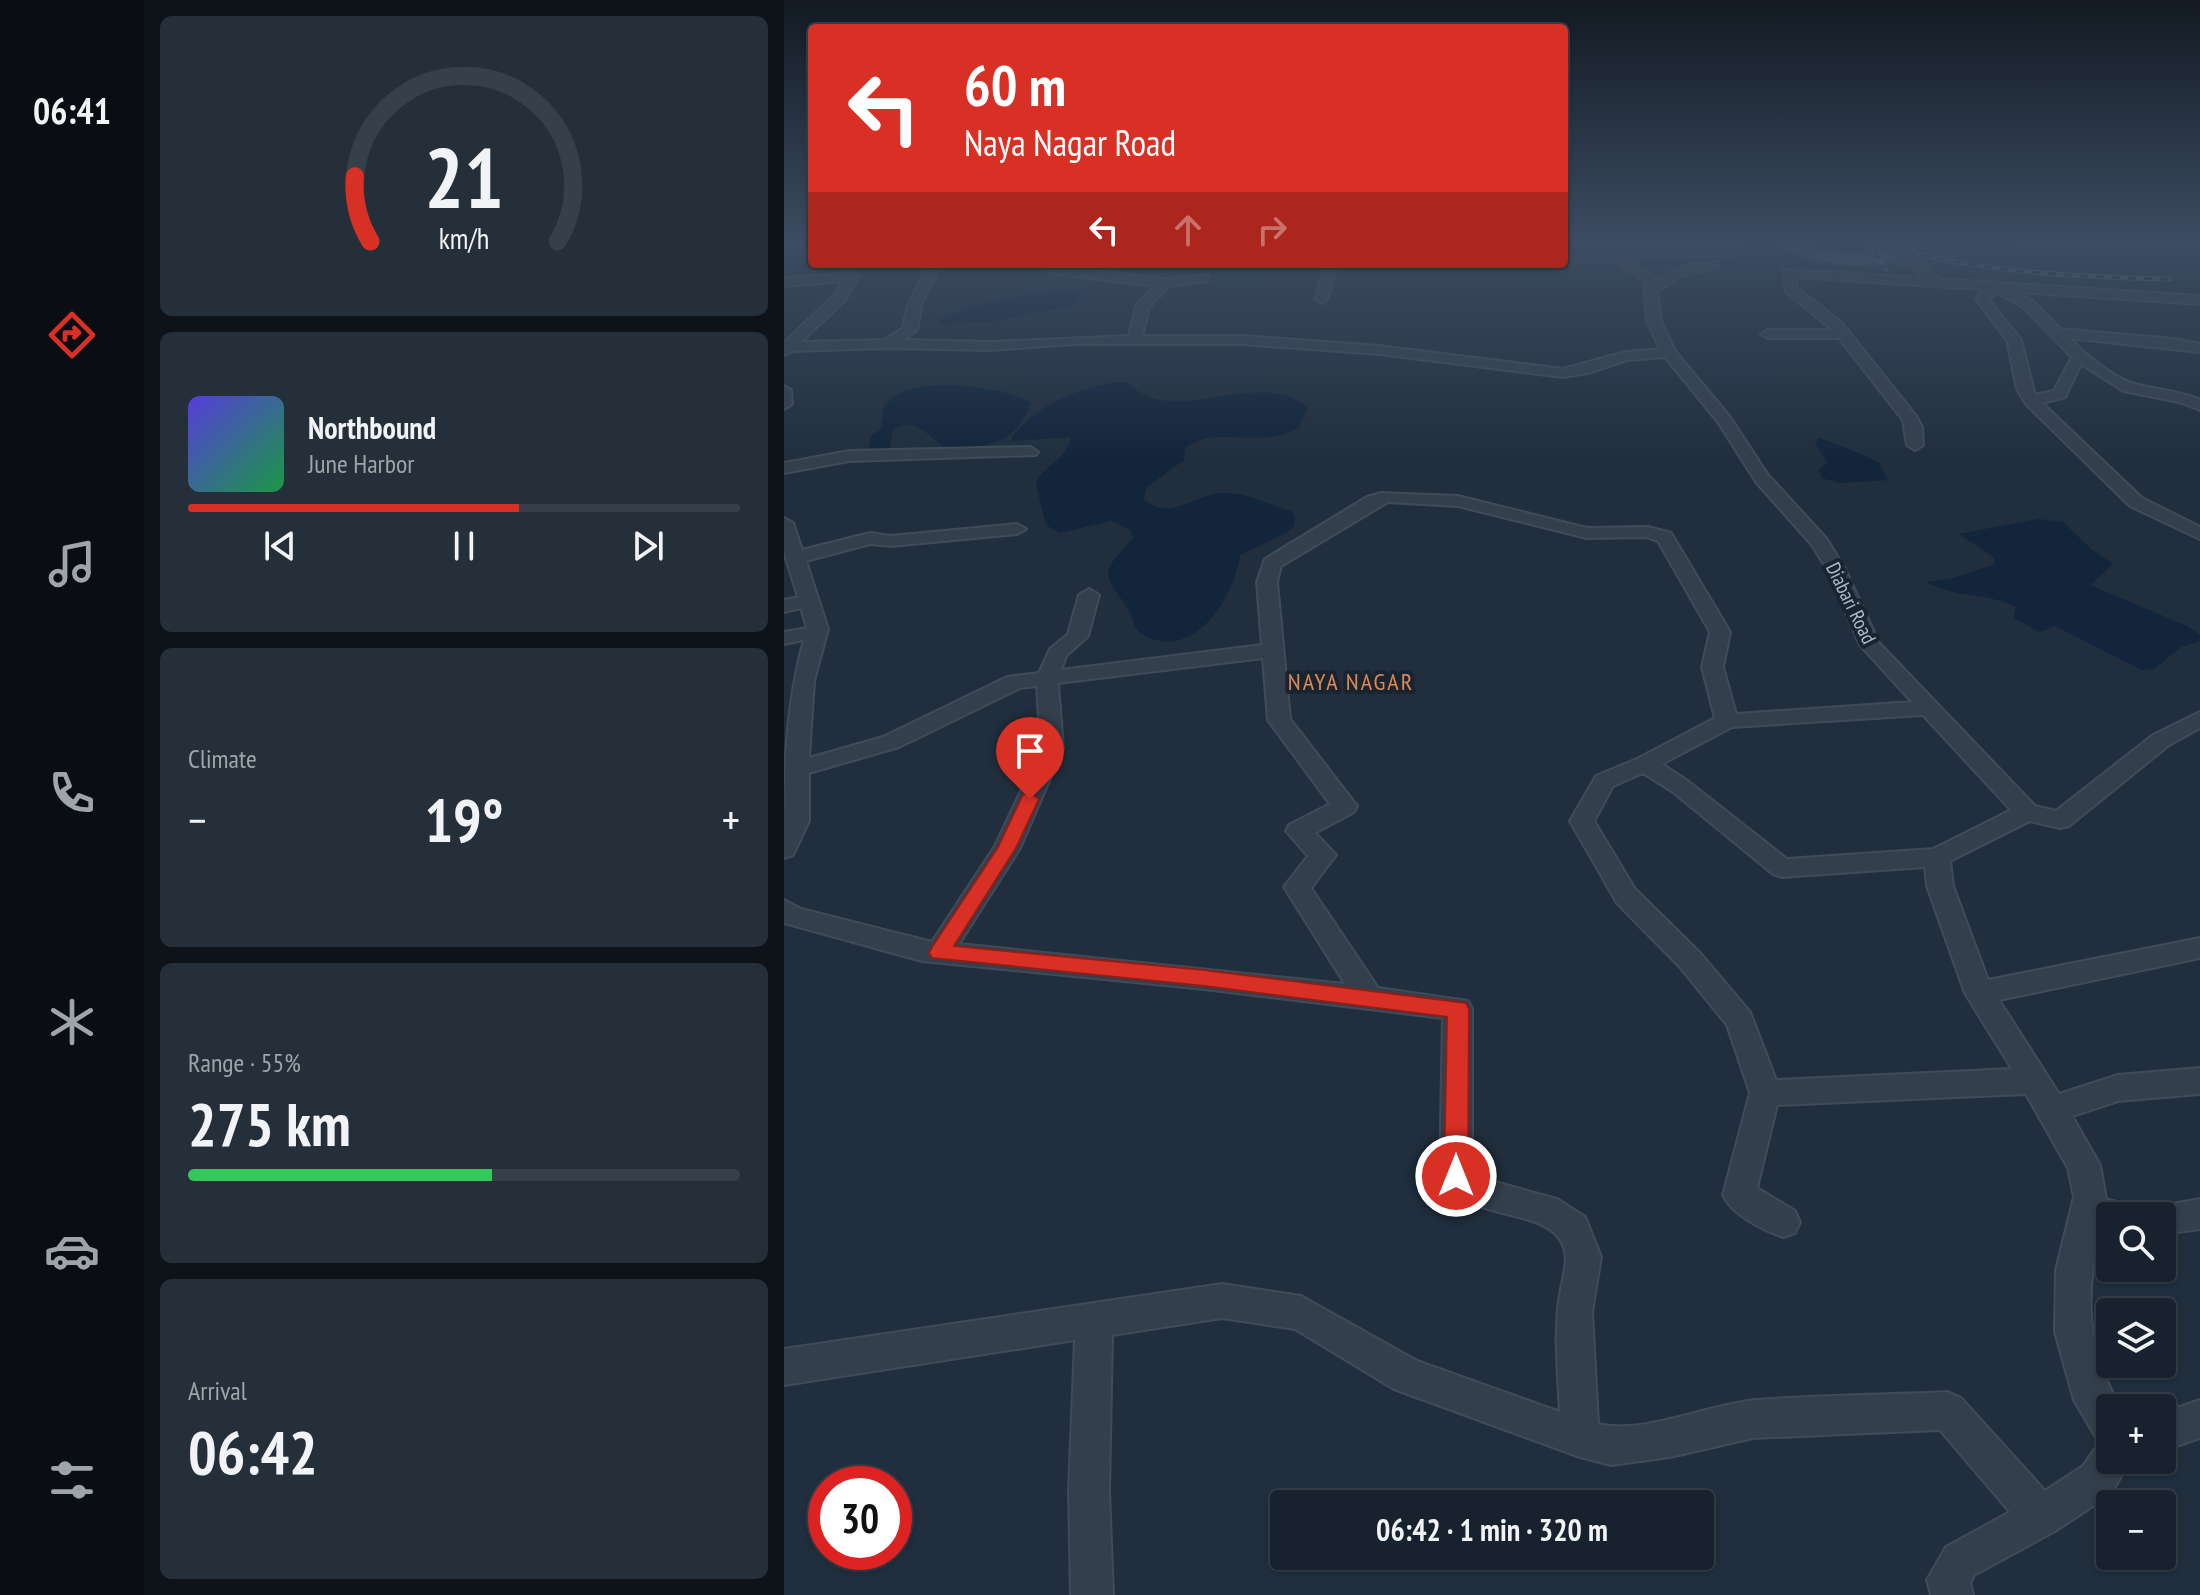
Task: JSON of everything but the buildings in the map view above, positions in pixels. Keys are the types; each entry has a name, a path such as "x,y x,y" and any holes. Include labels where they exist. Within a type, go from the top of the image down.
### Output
{"street":[{"path":"786,349 824,312"},
{"path":"888,344 910,330 910,312"},
{"path":"1134,342 1141,312"},
{"name":"Diabari Road","path":"1652,312 1669,352 1724,420 1762,478 1820,542 1836,569 1870,645 2027,812"},
{"path":"1819,312 1842,334 1910,419 1914,427 1915,445"},
{"path":"1992,312 2014,340 2024,389 2031,401 2136,502 2200,534"},
{"path":"2036,312 2080,357 2129,388 2183,398 2200,405"},
{"path":"2057,333 2199,348"},
{"path":"1768,334 1842,334"},
{"path":"786,349 888,344 991,346 1074,340 1258,341 1379,350 1563,373 1625,356 1669,352"},
{"path":"2031,401 2060,394 2072,366 2080,357"},
{"path":"784,390 784,404"},
{"path":"784,468 849,456 1030,452"},
{"path":"1369,998 1297,887 1323,855 1298,831 1345,806 1279,720 1267,582 1272,563 1381,498 1418,497 1458,501 1587,533 1648,532 1665,537 1720,632 1712,652 1712,679 1727,721"},
{"path":"784,523 792,564 818,629 803,681 797,746 797,821 784,849"},
{"path":"792,564 870,538 891,541 1017,529"},
{"path":"939,953 1007,848 1052,749 1047,679 1057,653 1078,636 1089,595"},
{"path":"784,606 808,600"},
{"path":"784,638 811,633"},
{"path":"798,768 891,742 1015,682 1275,650"},
{"path":"1783,1222 1739,1195 1765,1093 1740,1020 1690,960 1626,896 1582,821 1604,781 1645,764 1727,721 1927,708"},
{"path":"1645,764 1681,787 1782,868 1937,857 2027,812 2060,820 2161,740 2200,719"},
{"path":"1937,857 1940,886 1979,993 2007,1034 2084,1165 2090,1197 2096,1207"},
{"path":"784,910 792,916 922,951 1204,978 1458,1009 1456,1176 1487,1195 1545,1210 1573,1228 1584,1257 1574,1312 1580,1438"},
{"path":"1979,993 2200,948"},
{"path":"1765,1093 2033,1081"},
{"path":"2050,1110 2118,1088 2200,1081"},
{"path":"2176,1217 2200,1214"},
{"path":"2096,1221 2073,1270 2073,1332 2087,1387 2096,1402"},
{"path":"784,1367 1222,1301 1301,1313 1407,1376 1580,1438 1611,1446 1670,1438 1753,1419 1948,1411 2041,1517"},
{"path":"1092,1595 1089,1491 1094,1321"},
{"path":"2176,1427 2200,1419"},
{"path":"1952,1595 1948,1580 1960,1561 2041,1517 2097,1480 2101,1474"}],"water":[{"path":"1039,312 989,322 941,324 939,320 954,313"},
{"path":"1127,382 1146,396 1168,401 1266,392 1288,396 1308,408 1299,427 1285,434 1197,441 1185,448 1184,460 1147,487 1143,499 1163,508 1231,493 1291,511 1295,516 1294,526 1288,532 1240,555 1229,591 1219,609 1191,635 1175,641 1157,640 1138,631 1108,576 1113,562 1133,538 1131,530 1111,521 1060,533 1046,525 1036,484 1065,452 1071,437 1012,441 1022,425 1046,407 1087,389"},
{"path":"956,385 1001,391 1031,402 1025,416 1009,435 989,444 949,449 916,426 909,425 893,430 890,447 877,452 869,447 871,436 881,429 884,406 891,399 917,388"},
{"path":"1819,438 1879,463 1888,480 1839,483 1822,478 1819,470 1827,462 1815,443"},
{"path":"2038,519 2063,522 2091,549 2113,564 2090,585 2187,626 2200,635 2200,641 2181,647 2154,669 2142,670 2055,626 2039,632 2014,618 2016,607 2004,602 1938,588 1926,582 1950,579 1995,564 1995,558 1959,534"}],"district":[{"name":"NAYA NAGAR","path":"1351,682"}],"route":[{"path":"1030,799 1007,848 939,953 1204,978 1458,1009 1456,1176"}]}
